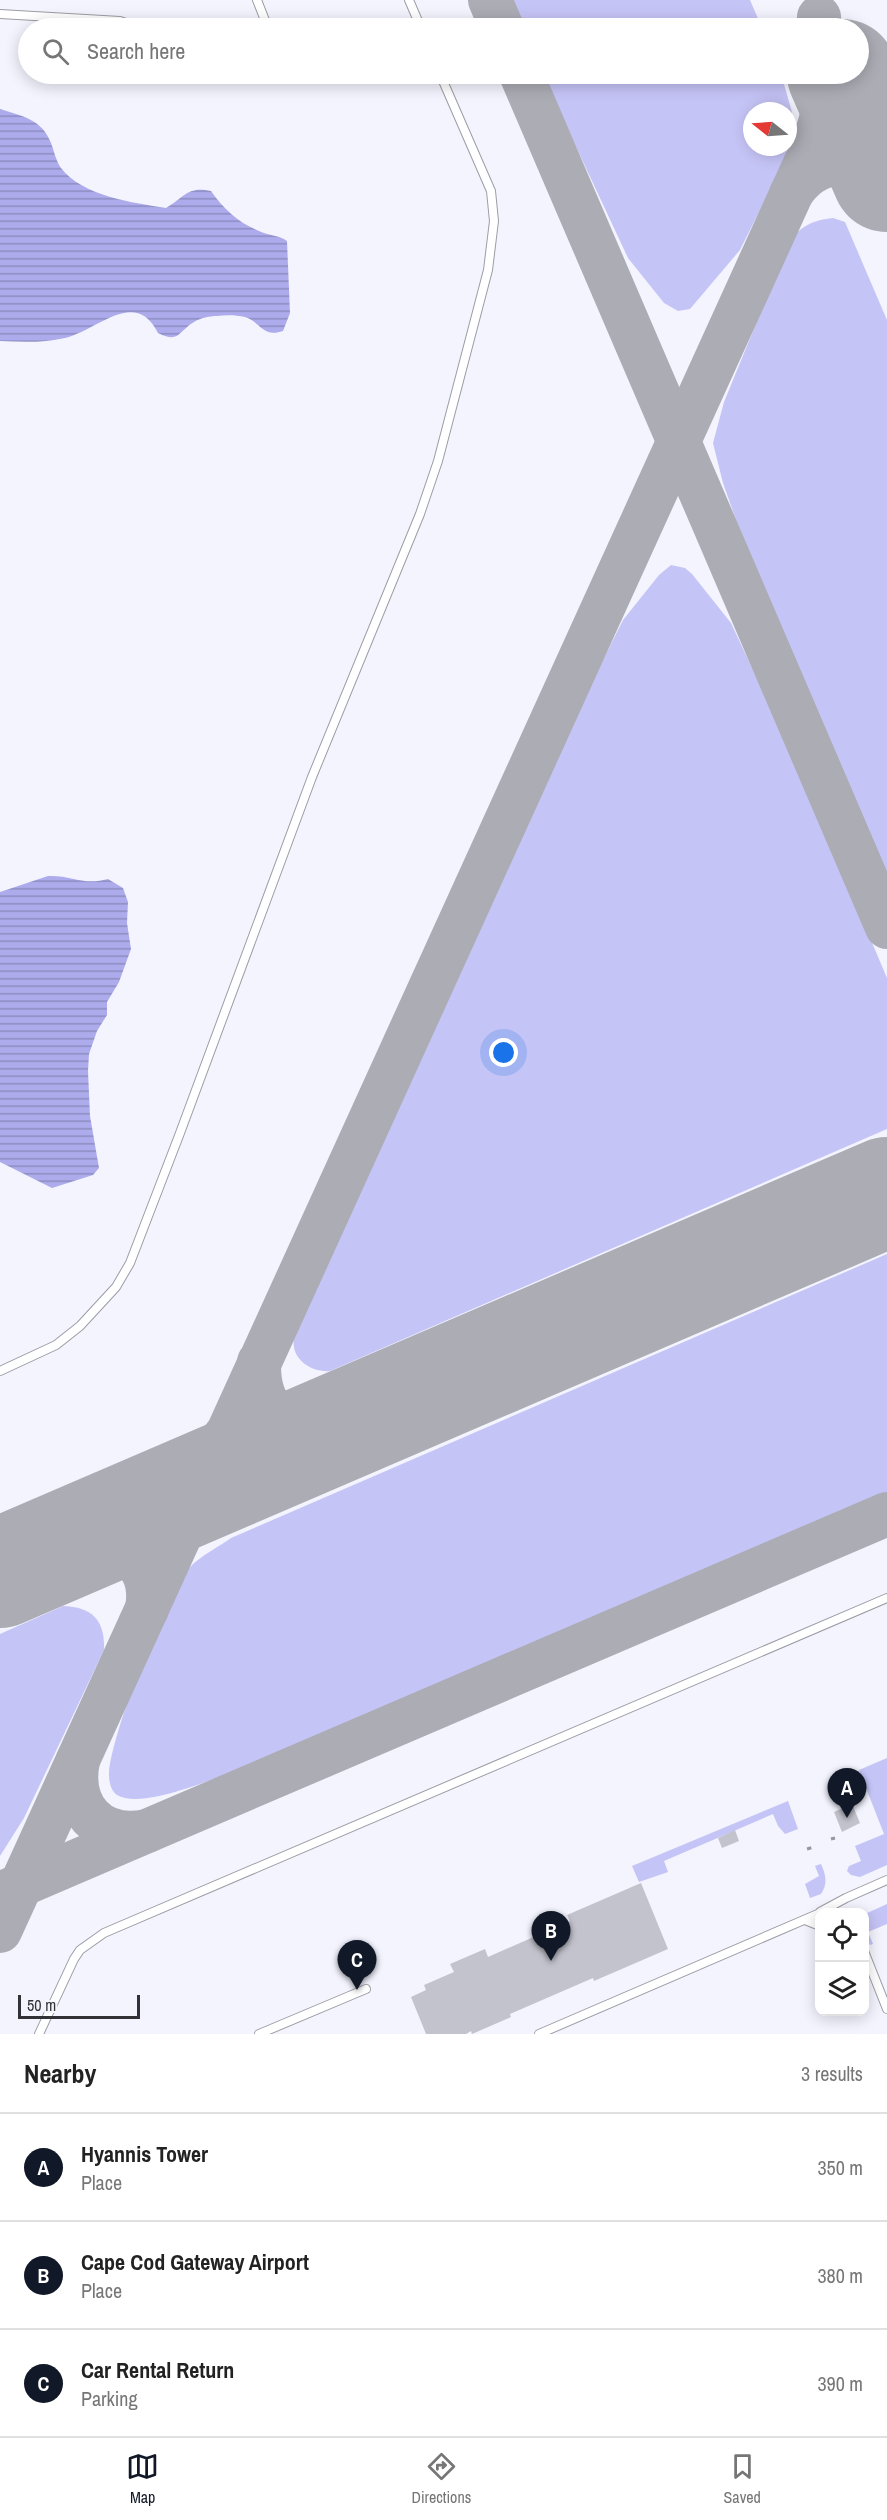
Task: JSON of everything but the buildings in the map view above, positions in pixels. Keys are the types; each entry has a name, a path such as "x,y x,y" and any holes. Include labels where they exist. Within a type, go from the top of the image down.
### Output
{"lane":[{"path":"257,0 264,18"},
{"path":"409,0 417,18"},
{"path":"0,14 69,18"},
{"path":"0,1371 56,1345 80,1326 116,1287 129,1263 180,1133 312,777 428,493 488,270 495,221 491,191 444,84"},
{"path":"39,2034 74,1959 80,1950 104,1933 887,1598"},
{"path":"829,1908 887,1880"},
{"path":"539,2034 815,1915"},
{"path":"805,1920 815,1924"},
{"path":"868,1962 887,2009"},
{"path":"259,2034 366,1989"}],"path":[{"path":"807,1850 814,1847"}],"shaded area":[{"path":"510,0 750,0 758,18 518,18"},
{"path":"547,84 784,84 789,102 743,102 743,156 785,156 740,250 690,309 678,311 664,303 628,258"},
{"path":"0,109 37,124 47,135 61,168 70,178 95,192 124,201 166,208 191,191 211,191 228,211 241,221 264,233 287,241 290,313 283,331 276,333 266,331 245,317 224,315 199,319 175,337 171,337 158,333 149,320 138,313 127,313 57,340 0,341"},
{"path":"833,218 845,222 887,320 887,879 736,520 723,483 713,443 724,402 789,243 797,232 808,225"},
{"path":"671,565 685,568 692,574 731,623 785,738 887,978 887,1129 330,1371 309,1367 299,1358 294,1345 294,1337 302,1314 567,732 623,620 659,575"},
{"path":"48,876 84,881 108,879 123,888 128,902 127,923 131,949 119,982 107,1002 107,1015 97,1031 89,1054 90,1116 99,1168 93,1175 52,1188 0,1162 0,892"},
{"path":"887,1254 887,1493 241,1769 178,1791 143,1799 128,1799 113,1791 109,1778 111,1757 140,1667 167,1604 180,1581 190,1567 204,1556 231,1538"},
{"path":"63,1606 82,1609 95,1618 102,1631 104,1650 24,1818 0,1856 0,1634"},
{"path":"887,1758 887,1865 860,1877 851,1875 847,1871 849,1866 861,1861 855,1846 884,1834 859,1770"},
{"path":"788,1801 798,1829 785,1834 778,1826 773,1814 664,1861 668,1872 639,1882 632,1866"},
{"path":"821,1864 825,1876 825,1887 821,1894 810,1898 805,1884 819,1876 815,1866"},
{"path":"887,1904 887,1924 869,1932 869,1912"}],"taxiway":[{"path":"490,0 498,18"},
{"path":"525,84 887,927"},
{"path":"164,1503 198,1472 228,1432 814,144 823,112 825,84"},
{"path":"872,143 873,115 878,102 887,90"},
{"path":"791,194 812,172 837,164 850,165 862,170 875,177 887,188"},
{"path":"259,1362 263,1394 277,1414 299,1425 330,1431"},
{"path":"0,1931 180,1536 205,1502 248,1466"},
{"path":"0,1894 887,1514"},
{"path":"0,1541 57,1548"},
{"path":"69,1543 101,1546 115,1550 138,1564 145,1576 148,1591 147,1609"},
{"path":"78,1760 76,1777 78,1792 83,1806 91,1817 114,1831 130,1833 147,1831"}],"runway":[{"path":"846,84 887,177"},
{"path":"0,1573 887,1192"}],"place":[{"name":"Hyannis Tower","path":"847,1818"},
{"name":"Cape Cod Gateway Airport","path":"551,1961"},
{"name":"Car Rental Return","path":"357,1990"}]}
